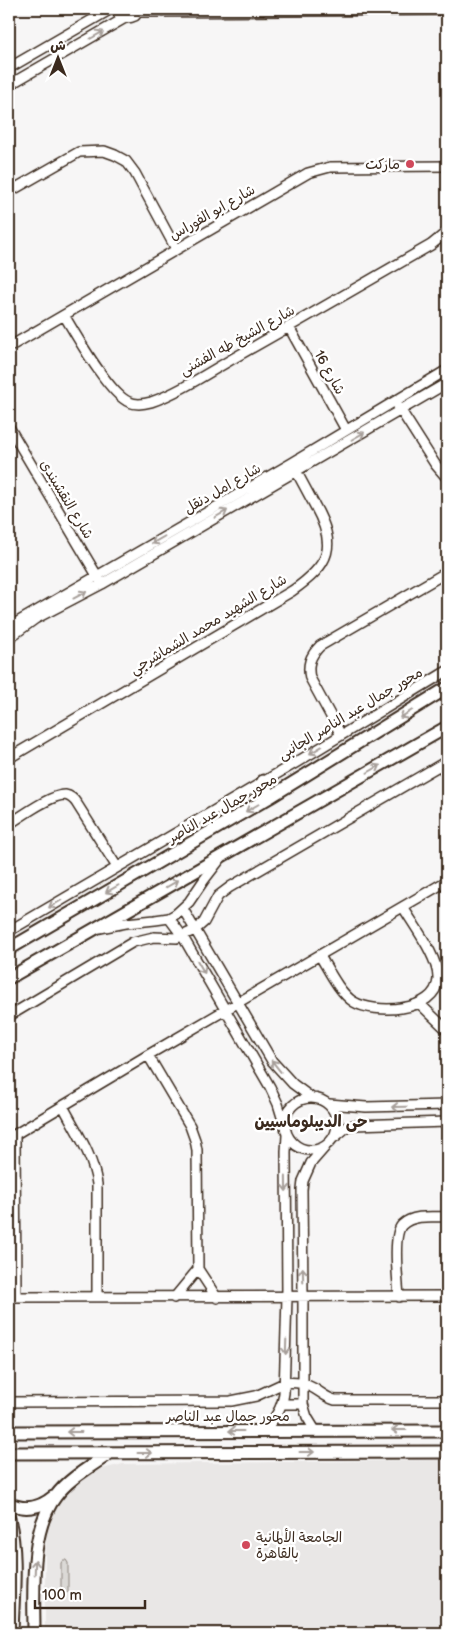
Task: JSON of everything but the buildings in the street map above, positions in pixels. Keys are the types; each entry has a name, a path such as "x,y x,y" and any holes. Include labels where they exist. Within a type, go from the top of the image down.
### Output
{"main road":[{"name":"محور جمال عبد الناصر","path":"9,949 270,797 447,688"},
{"path":"9,978 447,727"},
{"path":"263,781 270,797"},
{"name":"محور جمال عبد الناصر","path":"9,1432 447,1430"},
{"path":"205,1431 205,1453"},
{"path":"9,1454 447,1452"},
{"path":"9,1503 25,1508 36,1507 47,1502 77,1476 110,1453"},
{"path":"34,1633 36,1558 39,1533 44,1516 56,1496"},
{"path":"9,1519 13,1557 12,1633"},
{"path":"13,1613 34,1614"}],"street":[{"path":"9,68 111,9"},
{"path":"116,9 119,15 125,18 133,18 139,10 443,10"},
{"path":"9,85 125,18"},
{"path":"9,192 79,152 104,151 126,161 135,173 176,249"},
{"name":"شارع ابو الفوراس","path":"9,346 292,181 319,169 330,166 447,166"},
{"name":"شارع الشيخ طه الفشنى","path":"64,315 108,384 123,399 136,404 150,402 289,327 431,245 447,232"},
{"name":"شارع 16","path":"289,327 346,430"},
{"name":"شارع امل دنقل","path":"9,638 35,619 102,584 294,467 346,430 447,370"},
{"name":"شارع امل دنقل","path":"9,627 97,575 294,467 401,411 447,383"},
{"path":"395,401 434,464 447,478"},
{"name":"شارع النقشبندى","path":"9,427 102,584"},
{"name":"شارع الشهيد محمد الشماشرجي","path":"9,758 292,591 303,584 316,571 326,552 328,545 327,535 324,524 294,467"},
{"path":"342,735 310,678 308,670 309,660 313,653 320,646 447,572"},
{"name":"محور جمال عبد الناصر الجانبى","path":"9,931 447,671"},
{"path":"9,1016 133,942 154,937 183,937 204,922 218,896 230,887 444,763 447,776"},
{"path":"9,824 54,798 65,795 70,796 78,804 117,867"},
{"path":"93,930 126,923 169,918 183,909 223,855"},
{"path":"447,882 12,1136 12,1298 447,1296"},
{"path":"320,956 342,990 354,1003 370,1008 386,1008 409,1007 427,1000 434,993 437,985 437,971 429,951 403,907"},
{"path":"183,909 278,1070 312,1098"},
{"path":"169,918 183,937 275,1096 286,1131 292,1143 308,1151 325,1147"},
{"path":"420,1004 447,1030"},
{"path":"148,1055 190,1126 195,1140 197,1150 198,1269 217,1298"},
{"path":"262,1431 275,1417 283,1404 287,1297 285,1118 289,1110 295,1103 303,1099 312,1098 329,1104 366,1107 447,1105"},
{"path":"329,1104 338,1120 335,1137"},
{"path":"63,1106 89,1154 96,1174 97,1297"},
{"path":"315,1430 302,1404 303,1181 311,1163 347,1127 354,1125 447,1122"},
{"path":"399,1297 397,1244 399,1230 403,1224 416,1218 447,1217"},
{"path":"174,1298 198,1269"},
{"path":"9,1402 230,1401 249,1398 284,1383 309,1386 329,1399 335,1400 447,1400"},
{"path":"283,1404 302,1404"}],"shaded area":[{"name":"الجامعة الألمانية بالقاهرة","path":"447,1460 447,1633 45,1633 45,1551 48,1526 58,1502 66,1492 86,1475 97,1470 123,1464"},
{"path":"63,1560 66,1560 68,1563 68,1592 64,1594 61,1591 61,1563"}],"place":[{"name":"ماركت","path":"410,164"},
{"name":"الجامعة الألمانية بالقاهرة","path":"246,1545"}],"district":[{"name":"حى الديبلوماسيين","path":"311,1121"}]}
